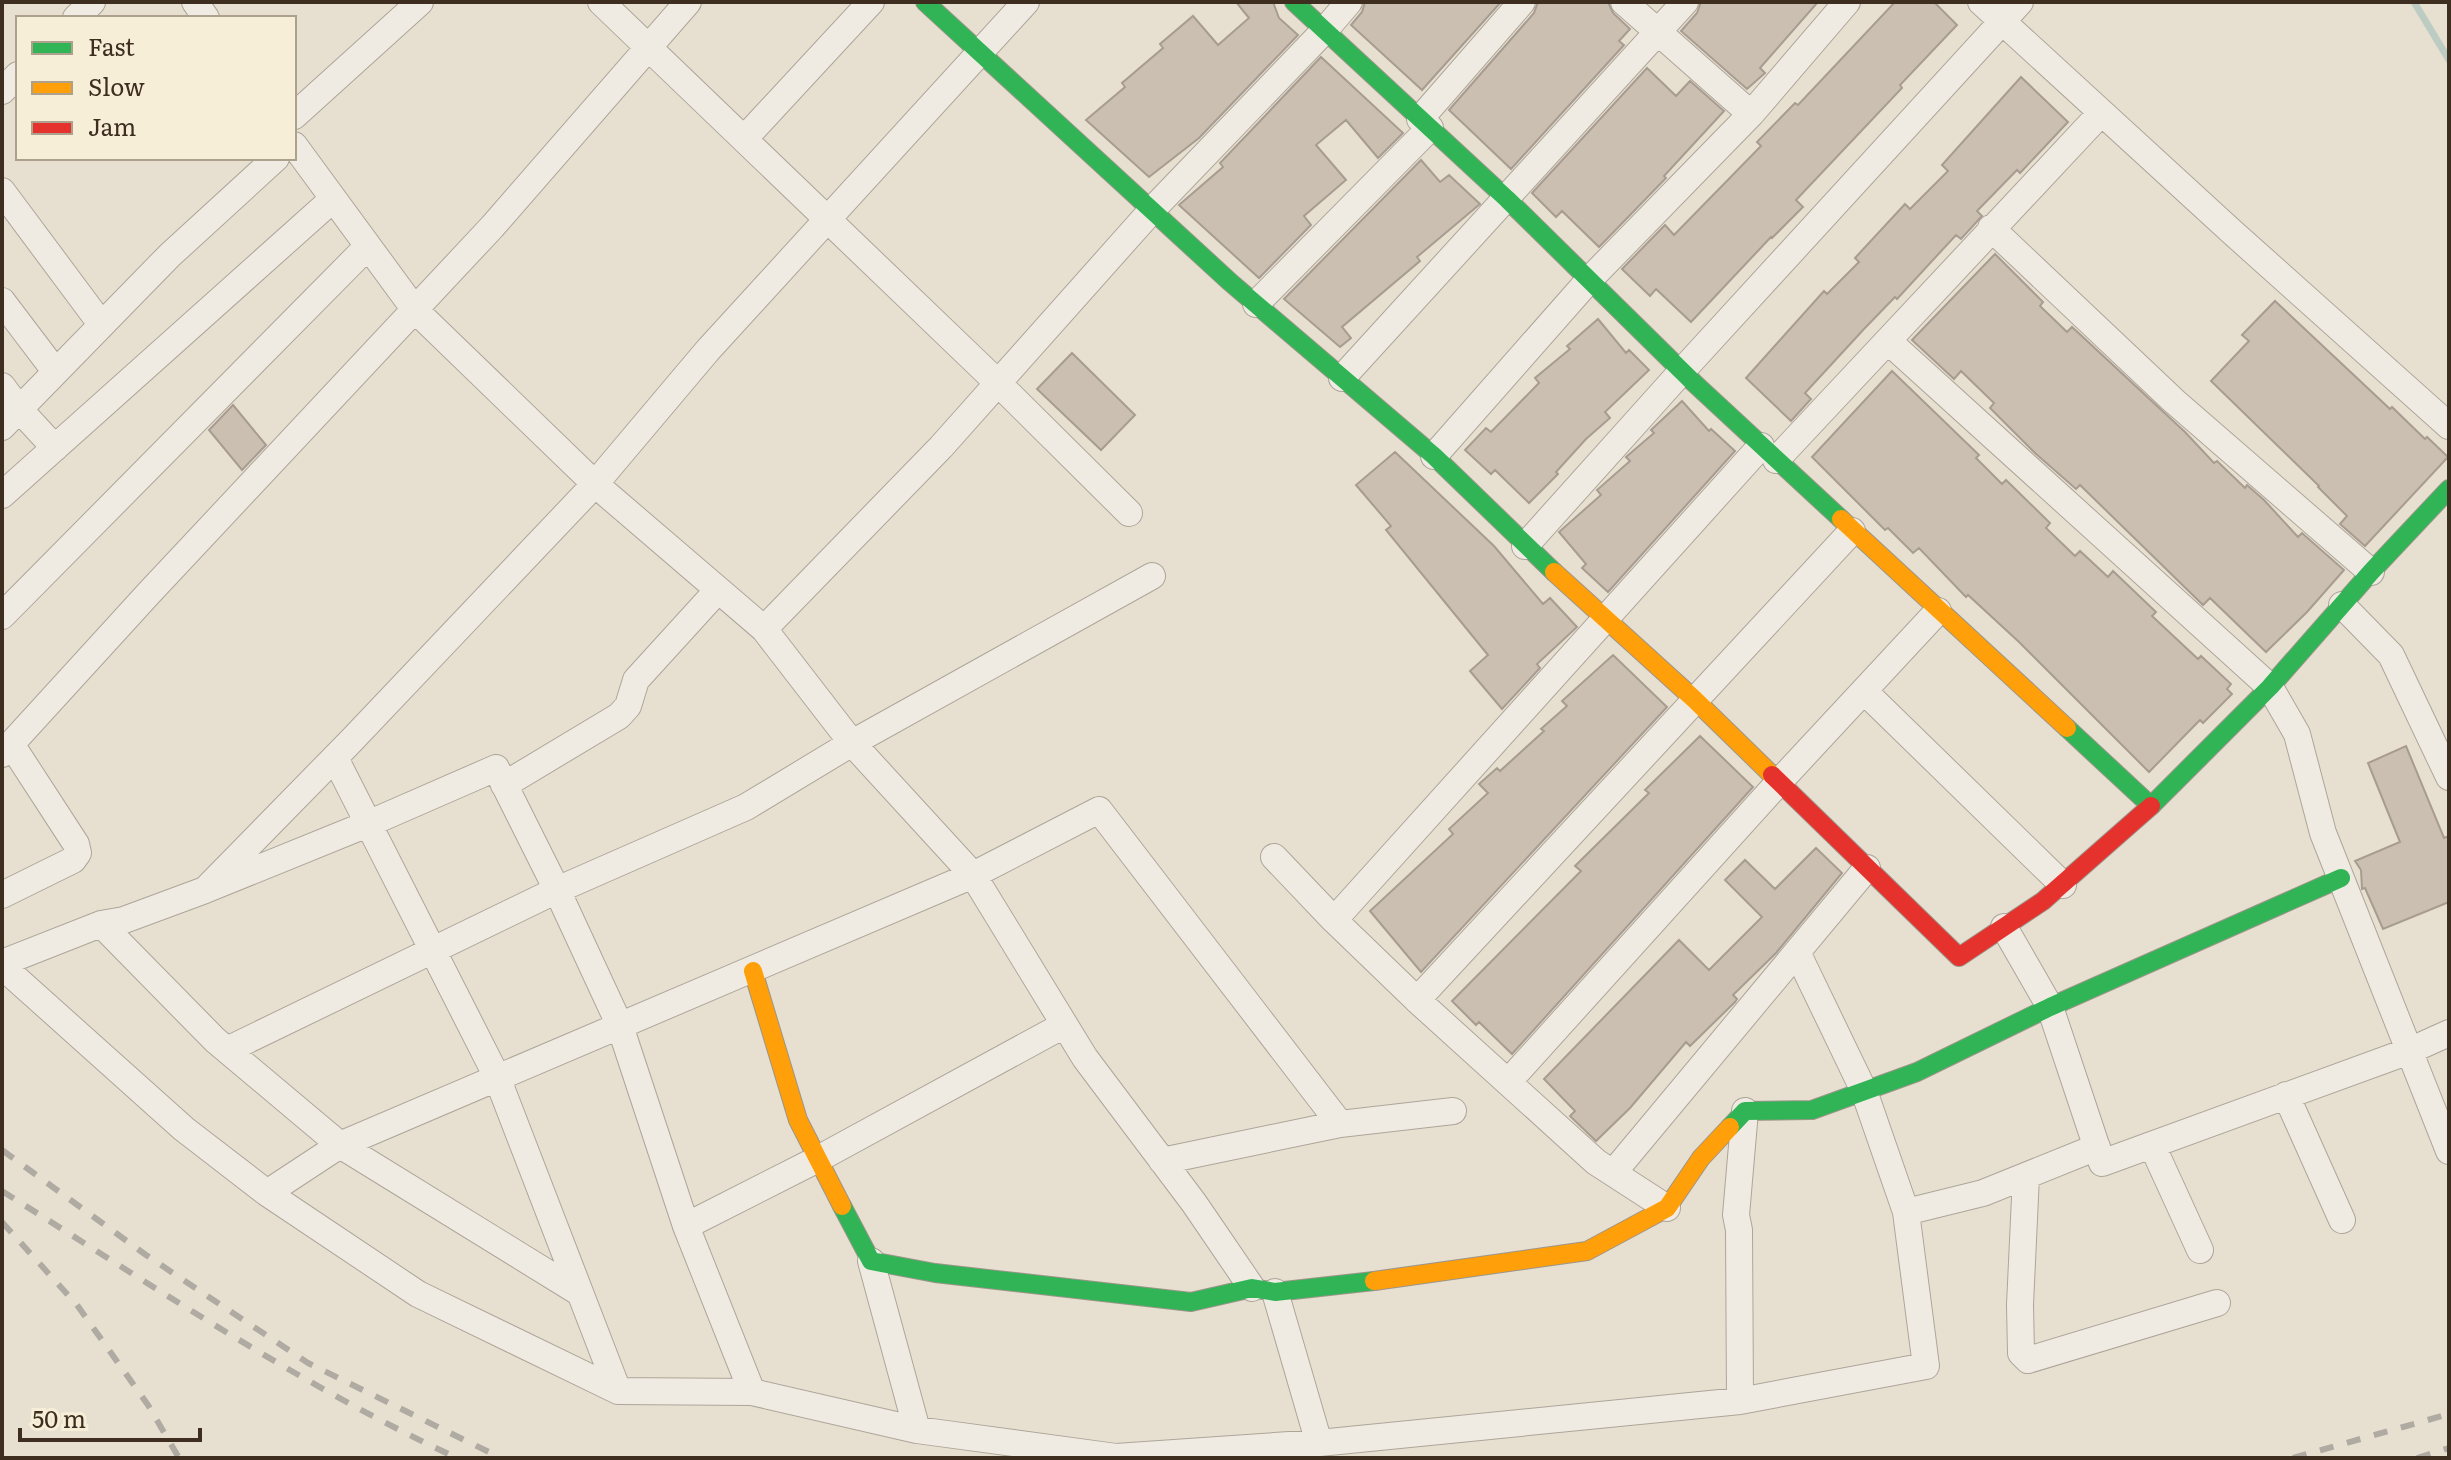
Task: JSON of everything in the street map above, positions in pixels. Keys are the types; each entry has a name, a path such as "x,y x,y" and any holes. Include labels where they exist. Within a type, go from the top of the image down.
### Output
{"street":[{"path":"296,114 420,2"},
{"path":"601,2 828,218 1129,513"},
{"path":"2,895 73,860 78,853 76,844 7,749 492,227 688,2"},
{"path":"744,139 871,2"},
{"path":"925,2 1256,304 1434,456 1525,546 1694,699 1959,957 2063,885 2151,806 2270,687 2449,489"},
{"path":"205,890 595,484 708,350 1026,2"},
{"path":"1294,2 1507,199 1768,453 2151,806"},
{"path":"764,629 941,447 1152,210 1349,2"},
{"path":"1256,304 1425,123 1522,2"},
{"path":"1624,2 1751,114"},
{"path":"1342,378 1685,2"},
{"path":"1434,456 1589,280 1751,114 1847,2"},
{"path":"1981,2 2449,426"},
{"path":"1525,546 2020,2"},
{"path":"1334,920 1604,618 1768,453 1888,341 2101,113"},
{"path":"296,148 415,310 595,484 764,629 852,743 973,875 1085,1058 1264,1290 1319,1443"},
{"path":"10,418 170,255 274,160"},
{"path":"2,191 101,324"},
{"path":"2,495 333,199"},
{"path":"1991,228 2174,401 2371,572"},
{"path":"2,616 368,246"},
{"path":"2,301 55,371"},
{"path":"1888,341 2270,687 2297,734 2323,833 2449,1151"},
{"path":"2,386 10,418 55,448"},
{"path":"1417,1000 1852,531"},
{"path":"227,1050 557,890 746,807 852,743 1152,576"},
{"path":"504,785 619,716 628,706 636,680 718,590"},
{"path":"2342,605 2391,655 2449,777"},
{"path":"1508,1082 1938,611"},
{"path":"1864,691 2063,885"},
{"path":"335,758 497,1077 618,1391"},
{"path":"752,1392 686,1226 620,1026 496,768 205,890 124,920 101,924 2,964 184,1129 267,1193 418,1294 618,1391 752,1392 917,1430 1116,1457 1319,1443 1740,1401 1926,1366 1906,1212 1864,1091 1797,952"},
{"path":"267,1193 340,1145 973,875 1099,810 1340,1124"},
{"path":"1274,857 1417,1000 1596,1162 1667,1208"},
{"path":"1613,1173 1867,868"},
{"path":"871,1261 935,1273 1191,1302 1264,1290 1448,1272 1587,1251 1667,1208 1701,1158 1745,1111 1812,1110 1917,1072 2050,1007 2341,878"},
{"path":"101,924 227,1050 340,1145 580,1293"},
{"path":"2004,927 2050,1007 2102,1163 2409,1051 2449,1033"},
{"path":"753,971 798,1120 871,1261 917,1430"},
{"path":"686,1226 818,1159 1064,1025"},
{"path":"2286,1095 2342,1220"},
{"path":"1162,1161 1340,1124 1453,1111"},
{"path":"1740,1401 1739,1230 1736,1215 1745,1111"},
{"path":"2152,1145 2200,1250"},
{"path":"1906,1212 1983,1193 2097,1147"},
{"path":"2026,1176 2020,1305 2021,1353 2028,1360 2217,1303"}],"building":[{"path":"1236,2 1273,2 1279,18 1298,35 1199,138 1149,177 1086,120 1125,87 1122,83 1163,48 1160,44 1193,16 1218,45 1249,18"},
{"path":"1365,2 1501,2 1422,90 1351,25 1362,12"},
{"path":"1538,2 1608,2 1613,13 1630,29 1619,41 1624,45 1511,169 1449,110 1534,13"},
{"path":"1701,2 1818,2 1760,68 1765,73 1747,89 1681,31 1697,13"},
{"path":"1895,2 1934,2 1957,25 1796,200 1803,207 1691,322 1656,289 1650,296 1622,269 1665,225 1674,235 1761,146 1757,142 1795,103 1798,105"},
{"path":"1321,57 1403,133 1378,158 1346,120 1316,145 1346,180 1304,216 1311,225 1259,278 1179,205 1223,167 1220,163"},
{"path":"1647,68 1676,96 1690,81 1724,111 1664,176 1666,178 1599,247 1562,211 1556,217 1532,193"},
{"path":"2021,77 2068,122 2020,173 2017,170 1977,211 1982,216 1961,239 1956,235 1897,299 1895,297 1864,329 1805,393 1811,399 1791,421 1746,378 1824,291 1827,294 1859,262 1855,258 1905,204 1910,209 1948,171 1942,165"},
{"path":"1421,160 1440,182 1449,175 1480,204 1417,257 1420,261 1342,327 1351,338 1340,347 1284,299"},
{"path":"1995,254 2043,302 2040,306 2067,332 2072,327 2214,463 2217,461 2245,488 2247,485 2298,537 2302,533 2344,570 2266,652 2210,598 2203,605 2080,485 2076,489 2035,453 1990,408 1994,403 1961,371 1954,379 1912,340"},
{"path":"2275,301 2390,409 2392,407 2448,457 2365,546 2340,524 2347,516 2319,486 2211,381 2249,341 2242,335"},
{"path":"1598,319 1626,353 1629,350 1649,370 1605,412 1610,418 1586,439 1529,503 1495,470 1491,474 1465,450 1486,428 1491,432 1539,383 1535,378 1570,349 1567,346"},
{"path":"1072,353 1135,415 1101,450 1037,389"},
{"path":"1892,371 1979,455 1976,458 2002,484 2006,480 2050,523 2046,528 2075,556 2080,551 2108,577 2113,571 2156,612 2152,616 2198,659 2201,656 2231,684 2227,689 2232,694 2203,723 2200,720 2149,772 2019,642 1968,595 1966,597 1919,548 1913,553 1888,528 1885,530 1812,457"},
{"path":"1682,401 1709,431 1711,429 1735,451 1608,592 1582,568 1586,564 1559,532 1601,495 1597,490 1630,461 1626,457 1654,433 1651,430"},
{"path":"233,405 266,445 242,470 209,430"},
{"path":"1395,452 1494,546 1543,604 1550,598 1577,627 1537,664 1540,668 1502,709 1470,671 1488,655 1386,530 1391,526 1356,485"},
{"path":"1613,655 1667,707 1421,972 1370,911 1453,834 1449,829 1488,793 1479,784 1497,768 1500,771 1544,731 1541,729 1567,706 1562,701"},
{"path":"1700,736 1753,787 1512,1054 1452,1001 1581,871 1575,866 1649,793 1645,790"},
{"path":"2406,746 2444,838 2449,836 2449,902 2383,929 2365,888 2362,889 2361,870 2355,861 2400,842 2368,763"},
{"path":"1816,848 1842,873 1776,953 1733,995 1737,999 1735,1002 1690,1046 1686,1042 1630,1108 1596,1141 1570,1116 1575,1111 1544,1079 1679,940 1709,970 1762,917 1725,880 1745,860 1775,889"}],"waterway":[{"path":"2414,2 2449,60"}],"railway":[{"path":"2,1150 146,1255 308,1363 501,1458"},
{"path":"2,1191 282,1366 457,1458"},
{"path":"2,1222 77,1305 148,1405 179,1458"},
{"path":"2293,1458 2449,1414"},
{"path":"2417,1458 2449,1448"}],"traffic: fast":[{"path":"925,2 1230,282 1434,456 1554,572"},
{"path":"1294,2 1507,199 1693,382 1841,519"},
{"path":"2067,728 2151,806 2270,687 2449,489"},
{"path":"1730,1127 1745,1111 1812,1110 1917,1072 2050,1007 2341,878"},
{"path":"842,1206 871,1261 935,1273 1191,1302 1252,1288 1275,1292 1374,1281"}],"traffic: slow":[{"path":"1841,519 2067,728"},
{"path":"1554,572 1694,699 1772,775"},
{"path":"753,971 798,1120 842,1206"},
{"path":"1374,1281 1587,1251 1667,1208 1701,1158 1730,1127"}],"traffic: jam":[{"path":"1772,775 1959,957 2043,901 2151,806"}]}
